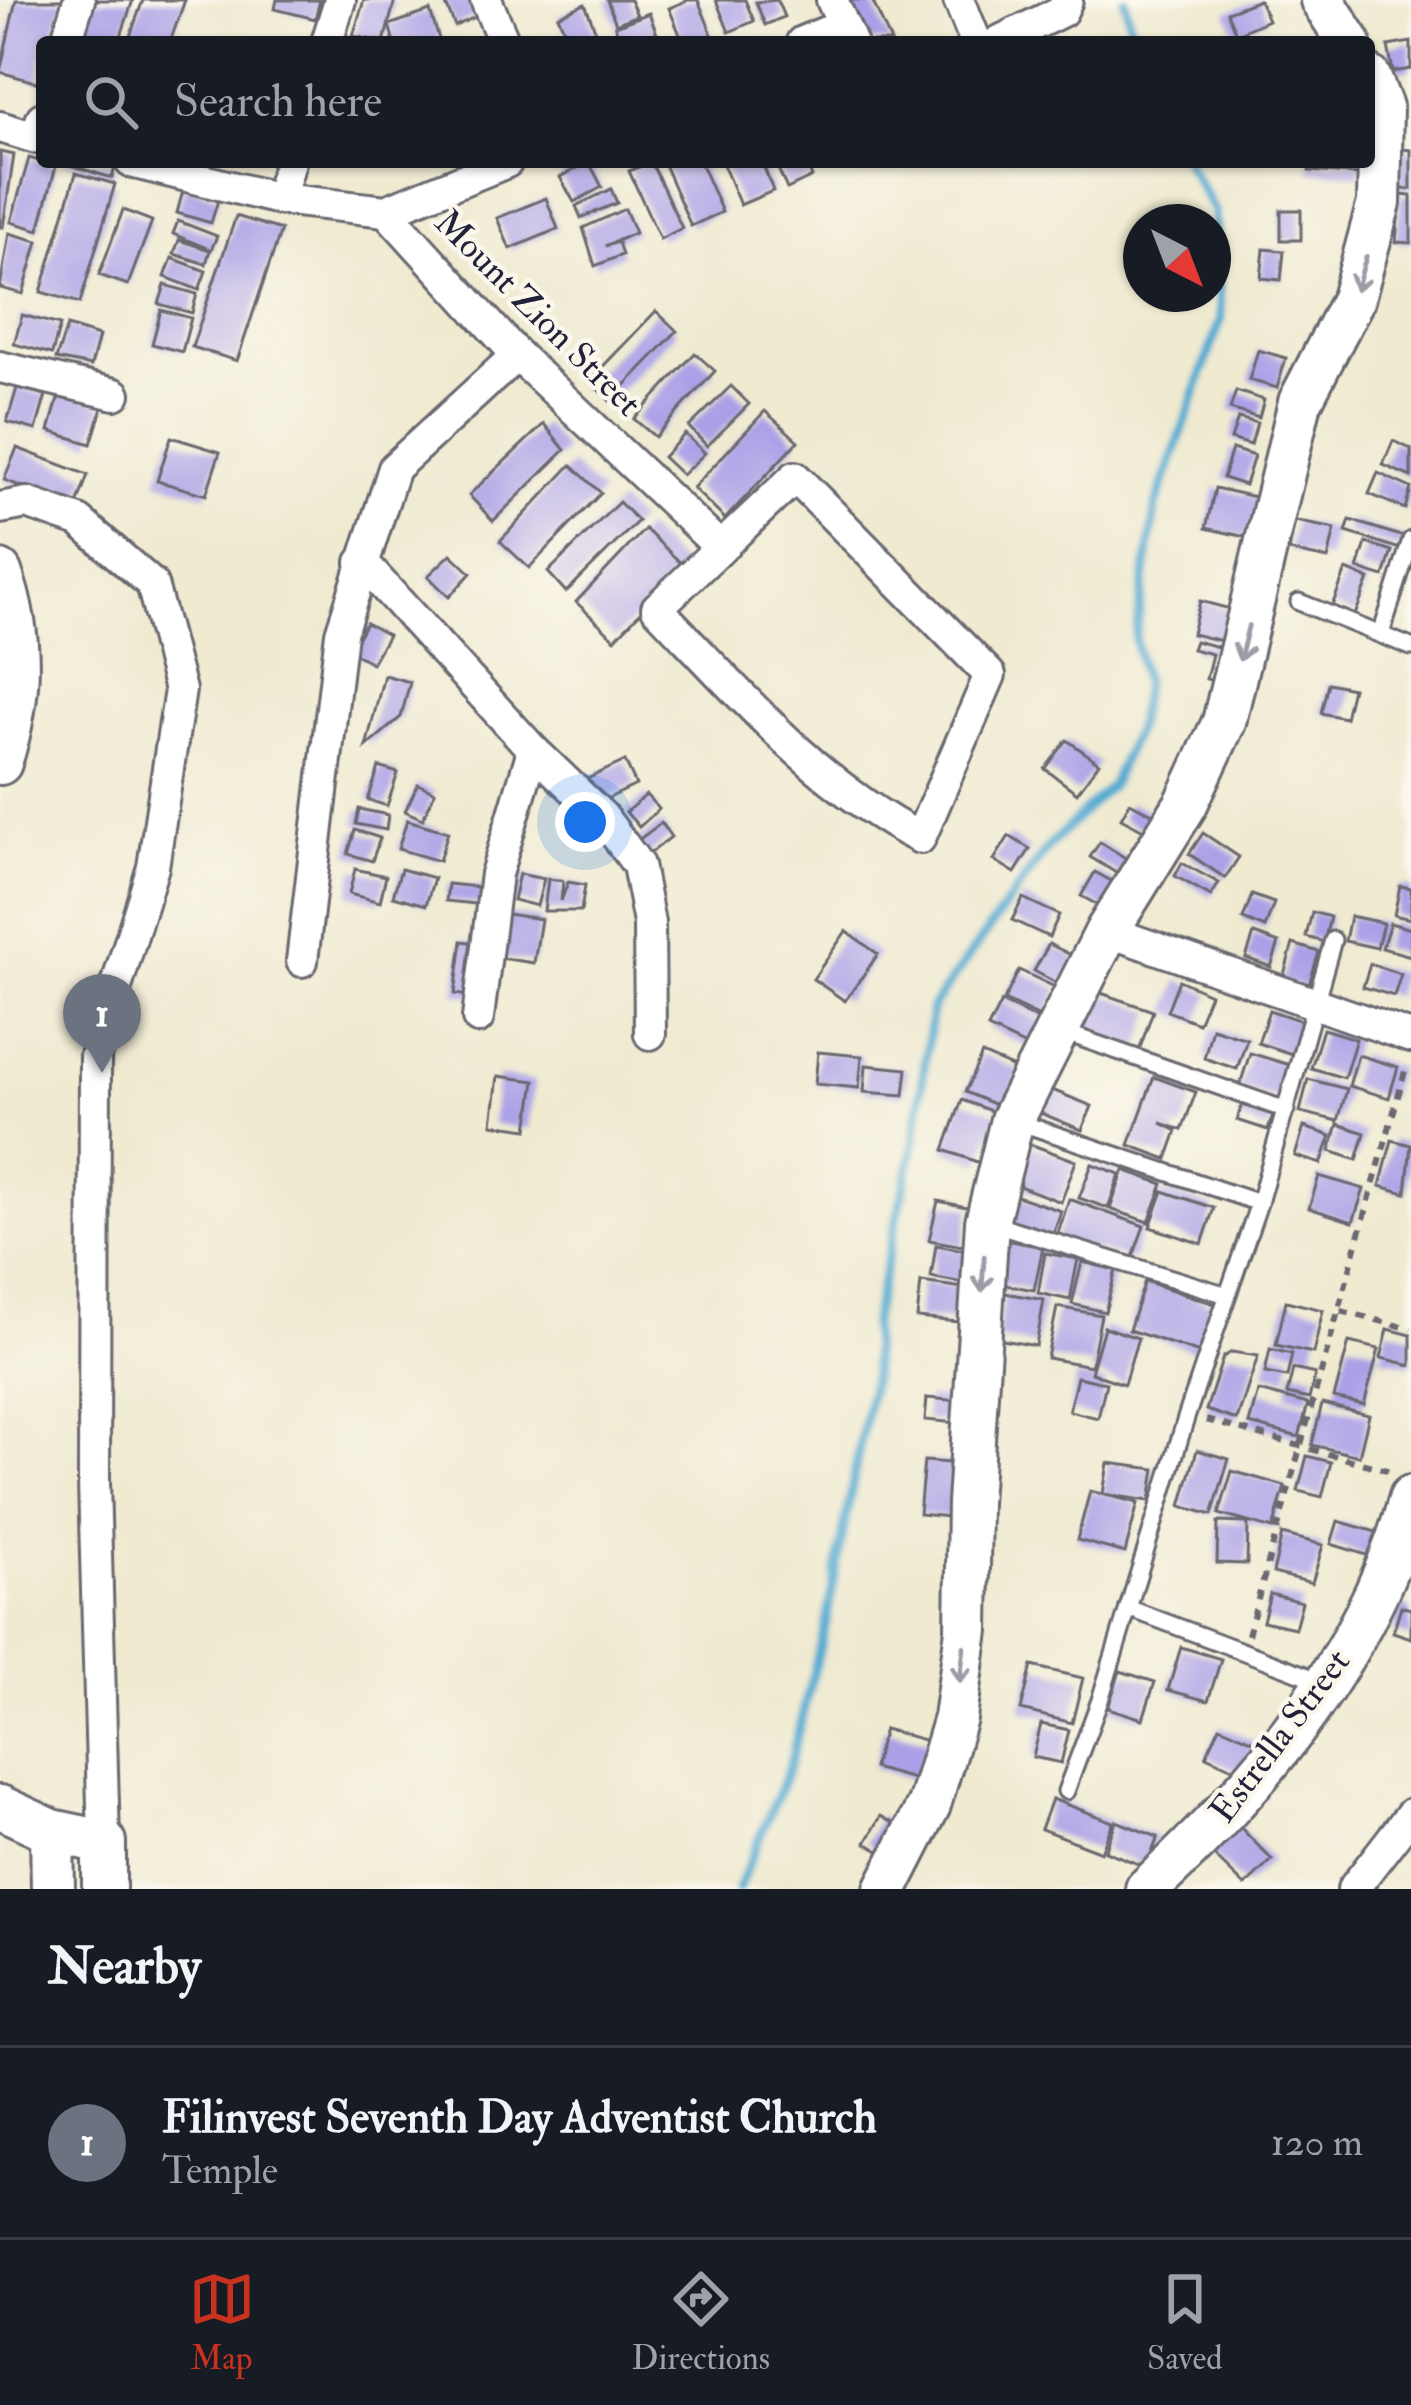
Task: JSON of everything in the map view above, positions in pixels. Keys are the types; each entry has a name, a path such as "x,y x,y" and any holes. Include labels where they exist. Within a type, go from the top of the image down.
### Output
{"street":[{"path":"68,36 79,0"},
{"path":"329,36 340,0"},
{"path":"486,0 501,36"},
{"path":"959,0 974,36"},
{"path":"1011,36 1063,11 1067,0"},
{"path":"1322,0 1345,36"},
{"path":"814,36 842,22"},
{"path":"886,1889 929,1805 955,1718 967,1630 968,1502 987,1222 1012,1120 1107,932 1186,804 1224,722 1300,402 1353,299 1379,203 1381,107 1375,92"},
{"path":"0,127 36,132"},
{"name":"Mount Zion Street","path":"154,168 279,200 386,211 517,355 722,548"},
{"path":"279,200 288,168"},
{"path":"386,211 492,168"},
{"path":"302,961 341,633 394,468 517,355"},
{"path":"0,368 115,394"},
{"path":"795,477 990,675 920,838 891,823 770,726 657,608 722,548 795,477"},
{"path":"0,508 27,503 79,521 152,584 180,690 153,868 95,1056 93,1392 104,1889"},
{"path":"362,562 533,750 602,816 638,866 649,923 650,1034"},
{"path":"0,572 7,620 21,662 0,763"},
{"path":"478,1018 496,874 533,750"},
{"path":"1107,932 1411,1037"},
{"name":"Estrella Street","path":"1147,1889 1243,1796 1329,1684 1381,1587 1411,1497"},
{"path":"0,1808 52,1831 104,1842"},
{"path":"1357,1888 1411,1814"},
{"path":"52,1831 53,1889"}],"lane":[{"path":"1381,634 1411,540"},
{"path":"1299,602 1411,647"},
{"path":"1066,1792 1259,1203 1333,940"},
{"path":"1058,1031 1286,1110"},
{"path":"1012,1120 1259,1203"},
{"path":"987,1222 1227,1295"},
{"path":"1128,1608 1329,1684"}],"path":[{"path":"1243,1650 1411,1049"},
{"path":"1341,1311 1411,1330"},
{"path":"1187,1415 1411,1477"}],"building":[{"path":"16,0 64,0 53,36 36,36 36,82 0,72"},
{"path":"94,0 133,0 121,36 83,34"},
{"path":"143,0 185,0 172,36 130,36"},
{"path":"277,0 320,0 315,19 275,9"},
{"path":"364,0 395,0 386,36 353,36"},
{"path":"444,0 478,0 484,13 455,26"},
{"path":"607,0 630,0 637,15 616,24"},
{"path":"698,0 713,36 681,36 669,8"},
{"path":"716,0 745,0 754,21 729,32"},
{"path":"777,0 784,17 765,25 756,2"},
{"path":"843,0 872,0 888,36 859,36"},
{"path":"1259,0 1268,20 1236,34 1227,12"},
{"path":"585,4 598,36 567,36 558,16"},
{"path":"430,11 438,36 392,36 389,25"},
{"path":"649,13 658,36 619,36 615,26"},
{"path":"1411,42 1411,69 1393,72 1388,46"},
{"path":"1403,149 1411,150 1411,189 1400,189"},
{"path":"0,152 14,155 3,227 0,227"},
{"path":"29,158 36,160 36,168 55,168 39,230 11,222"},
{"path":"80,168 115,168 112,178"},
{"path":"577,168 592,168 602,187 574,202 560,177"},
{"path":"654,168 682,228 660,239 629,171"},
{"path":"666,168 703,168 722,212 691,226"},
{"path":"725,168 764,168 773,191 740,205"},
{"path":"778,168 808,168 812,177 787,189"},
{"path":"1309,168 1361,168 1360,175"},
{"path":"76,173 115,184 80,303 41,292"},
{"path":"184,187 219,197 211,223 177,213"},
{"path":"611,189 617,203 581,218 576,206"},
{"path":"1400,195 1411,196 1411,243 1396,242"},
{"path":"546,198 558,229 510,249 497,218"},
{"path":"625,209 635,233 605,246 618,242 622,255 595,266 583,228"},
{"path":"123,210 152,221 128,285 99,275"},
{"path":"1281,210 1301,210 1301,240 1281,240"},
{"path":"236,216 281,230 237,361 192,347"},
{"path":"178,221 217,236 211,250 173,234"},
{"path":"9,233 38,241 23,294 0,288"},
{"path":"179,240 210,250 206,264 174,254"},
{"path":"1264,249 1284,251 1281,280 1261,278"},
{"path":"172,258 206,271 199,290 165,277"},
{"path":"165,285 197,294 192,313 159,304"},
{"path":"161,310 191,318 182,352 152,344"},
{"path":"656,311 677,331 610,401 589,381"},
{"path":"22,315 60,325 52,354 14,344"},
{"path":"67,326 99,336 91,366 56,359"},
{"path":"1258,350 1286,358 1277,388 1249,380"},
{"path":"695,353 715,371 655,437 634,419"},
{"path":"731,386 749,404 707,446 689,427"},
{"path":"17,388 46,395 36,430 7,422"},
{"path":"1236,391 1264,400 1259,418 1230,409"},
{"path":"60,392 103,405 91,444 49,431"},
{"path":"765,411 798,441 725,519 693,488"},
{"path":"1238,418 1257,423 1251,445 1231,439"},
{"path":"544,424 565,450 493,521 469,495"},
{"path":"685,434 705,453 682,475 663,457"},
{"path":"171,437 220,452 206,495 157,481"},
{"path":"1393,441 1411,449 1411,477 1383,465"},
{"path":"17,448 88,475 76,507 4,480"},
{"path":"1232,449 1254,456 1245,485 1223,478"},
{"path":"571,465 601,493 529,568 500,541"},
{"path":"1378,473 1411,488 1405,509 1369,494"},
{"path":"1215,488 1259,498 1250,538 1206,528"},
{"path":"619,502 638,521 566,592 548,572"},
{"path":"1350,520 1404,537 1400,549 1346,532"},
{"path":"1295,521 1335,529 1328,559 1289,551"},
{"path":"645,529 684,566 615,639 576,602"},
{"path":"1366,543 1392,551 1384,577 1358,569"},
{"path":"451,554 471,573 449,597 428,576"},
{"path":"1346,570 1369,579 1355,615 1332,606"},
{"path":"1200,601 1238,611 1230,643 1192,634"},
{"path":"366,623 388,635 372,663 350,651"},
{"path":"1195,641 1226,649 1218,682 1206,679 1212,654 1192,649"},
{"path":"384,675 410,682 401,717 366,747"},
{"path":"1328,683 1352,688 1345,718 1321,713"},
{"path":"1067,740 1099,763 1077,793 1045,769"},
{"path":"625,761 636,785 594,805 583,781"},
{"path":"379,767 398,773 387,806 368,800"},
{"path":"418,784 435,792 423,819 405,811"},
{"path":"646,795 659,809 639,827 626,812"},
{"path":"1130,802 1162,819 1153,835 1121,818"},
{"path":"359,809 388,815 386,830 356,824"},
{"path":"407,820 448,832 439,861 398,849"},
{"path":"661,823 671,837 648,855 637,841"},
{"path":"355,830 380,838 372,861 348,854"},
{"path":"1203,833 1239,857 1225,878 1189,854"},
{"path":"1009,836 1030,849 1015,873 994,860"},
{"path":"1100,842 1135,864 1126,879 1090,857"},
{"path":"1182,863 1219,883 1211,896 1175,876"},
{"path":"355,869 386,876 380,902 349,894"},
{"path":"401,869 434,878 426,905 393,896"},
{"path":"1095,872 1120,886 1107,910 1081,896"},
{"path":"519,874 544,879 537,906 513,900"},
{"path":"548,879 563,881 561,901 568,882 585,885 581,911 544,911"},
{"path":"448,884 487,888 486,905 446,901"},
{"path":"1400,886 1411,888 1411,919 1394,915"},
{"path":"1252,895 1274,903 1265,928 1243,919"},
{"path":"1023,898 1059,915 1049,937 1012,920"},
{"path":"1312,912 1330,917 1324,942 1306,937"},
{"path":"500,913 541,919 534,963 493,957"},
{"path":"1350,916 1383,923 1377,948 1345,941"},
{"path":"1390,923 1411,929 1411,956 1382,948"},
{"path":"846,931 878,954 845,1001 813,979"},
{"path":"1254,934 1279,943 1271,967 1246,958"},
{"path":"462,941 483,944 476,997 455,994"},
{"path":"1049,944 1077,958 1062,986 1034,971"},
{"path":"1293,944 1319,952 1308,988 1282,981"},
{"path":"1370,964 1401,974 1394,996 1363,987"},
{"path":"1019,970 1059,989 1044,1019 1004,1000"},
{"path":"1179,980 1210,994 1198,1023 1167,1011"},
{"path":"1095,991 1153,1011 1137,1056 1079,1035"},
{"path":"1001,1002 1045,1023 1032,1049 988,1028"},
{"path":"1269,1010 1305,1022 1295,1055 1258,1043"},
{"path":"1212,1028 1247,1039 1237,1069 1204,1058"},
{"path":"1323,1029 1356,1039 1344,1078 1311,1068"},
{"path":"818,1052 862,1056 859,1088 815,1084"},
{"path":"1250,1053 1290,1065 1280,1100 1239,1088"},
{"path":"982,1054 1021,1071 1005,1109 965,1092"},
{"path":"1358,1055 1398,1067 1389,1098 1349,1086"},
{"path":"866,1065 907,1069 904,1095 864,1092"},
{"path":"498,1076 535,1081 528,1129 492,1124"},
{"path":"1154,1077 1196,1092 1182,1130 1161,1123 1177,1131 1167,1159 1129,1145"},
{"path":"1308,1079 1347,1089 1338,1121 1300,1112"},
{"path":"1047,1088 1092,1106 1082,1130 1038,1112"},
{"path":"962,1100 999,1114 980,1163 944,1150"},
{"path":"1242,1105 1273,1115 1268,1130 1237,1120"},
{"path":"1338,1124 1365,1133 1357,1160 1330,1151"},
{"path":"1304,1127 1331,1136 1321,1164 1295,1156"},
{"path":"1392,1140 1411,1145 1406,1193 1380,1186"},
{"path":"1027,1143 1076,1161 1061,1202 1011,1183"},
{"path":"1092,1164 1120,1174 1108,1208 1079,1198"},
{"path":"1124,1170 1163,1184 1149,1222 1110,1209"},
{"path":"1319,1176 1364,1189 1353,1222 1309,1208"},
{"path":"1163,1191 1214,1208 1202,1244 1150,1227"},
{"path":"1014,1195 1061,1211 1051,1241 1004,1225"},
{"path":"1069,1199 1144,1226 1132,1260 1056,1239"},
{"path":"938,1201 971,1208 963,1246 929,1240"},
{"path":"1005,1240 1043,1247 1034,1290 997,1283"},
{"path":"936,1245 969,1251 963,1283 931,1277"},
{"path":"1045,1253 1078,1259 1070,1300 1038,1293"},
{"path":"1082,1262 1116,1270 1105,1312 1072,1304"},
{"path":"1145,1281 1215,1304 1200,1353 1129,1330"},
{"path":"921,1282 964,1288 959,1322 917,1318"},
{"path":"1005,1293 1044,1300 1036,1346 997,1339"},
{"path":"1286,1301 1323,1310 1313,1353 1276,1345"},
{"path":"1057,1307 1101,1315 1091,1366 1047,1358"},
{"path":"1104,1327 1138,1338 1124,1384 1091,1373"},
{"path":"1388,1329 1411,1335 1411,1365 1381,1358"},
{"path":"1349,1342 1379,1349 1364,1405 1334,1398"},
{"path":"1270,1349 1292,1354 1287,1377 1265,1373"},
{"path":"1232,1352 1258,1356 1237,1420 1206,1410 1223,1357"},
{"path":"1293,1369 1315,1374 1309,1399 1287,1394"},
{"path":"1077,1377 1106,1383 1098,1418 1069,1411"},
{"path":"1258,1391 1308,1404 1299,1437 1249,1424"},
{"path":"927,1398 960,1401 958,1423 925,1420"},
{"path":"1322,1404 1369,1415 1359,1456 1312,1445"},
{"path":"1197,1450 1229,1459 1212,1515 1181,1506"},
{"path":"1307,1456 1331,1462 1322,1497 1298,1491"},
{"path":"924,1461 963,1464 959,1518 919,1514"},
{"path":"1108,1463 1155,1469 1150,1501 1103,1494"},
{"path":"1232,1471 1285,1486 1273,1529 1219,1514"},
{"path":"1090,1491 1138,1503 1125,1553 1077,1540"},
{"path":"1338,1521 1390,1536 1383,1560 1331,1544"},
{"path":"1218,1522 1248,1523 1247,1564 1217,1563"},
{"path":"1282,1534 1323,1545 1312,1583 1273,1573"},
{"path":"1270,1594 1302,1602 1295,1628 1263,1621"},
{"path":"1401,1606 1411,1609 1411,1638 1393,1632"},
{"path":"1181,1647 1221,1659 1208,1701 1168,1690"},
{"path":"1032,1666 1083,1678 1072,1723 1021,1710"},
{"path":"1120,1671 1155,1682 1143,1719 1108,1708"},
{"path":"1041,1724 1069,1730 1061,1763 1033,1757"},
{"path":"1220,1726 1256,1742 1242,1772 1206,1756"},
{"path":"884,1729 928,1741 917,1780 873,1768"},
{"path":"1052,1799 1113,1822 1101,1852 1041,1829"},
{"path":"881,1816 902,1828 886,1855 866,1843"},
{"path":"1116,1821 1158,1837 1146,1867 1105,1851"},
{"path":"1239,1826 1272,1860 1245,1886 1211,1853"}],"waterway":[{"path":"1125,0 1133,36"},
{"path":"738,1889 789,1767 826,1623 873,1375 872,1324 914,1146 932,1007 1049,846 1112,784 1136,729 1144,684 1135,640 1156,506 1221,319 1214,211 1189,168"}],"place":[{"name":"Filinvest Seventh Day Adventist Church","path":"102,1073"}]}
